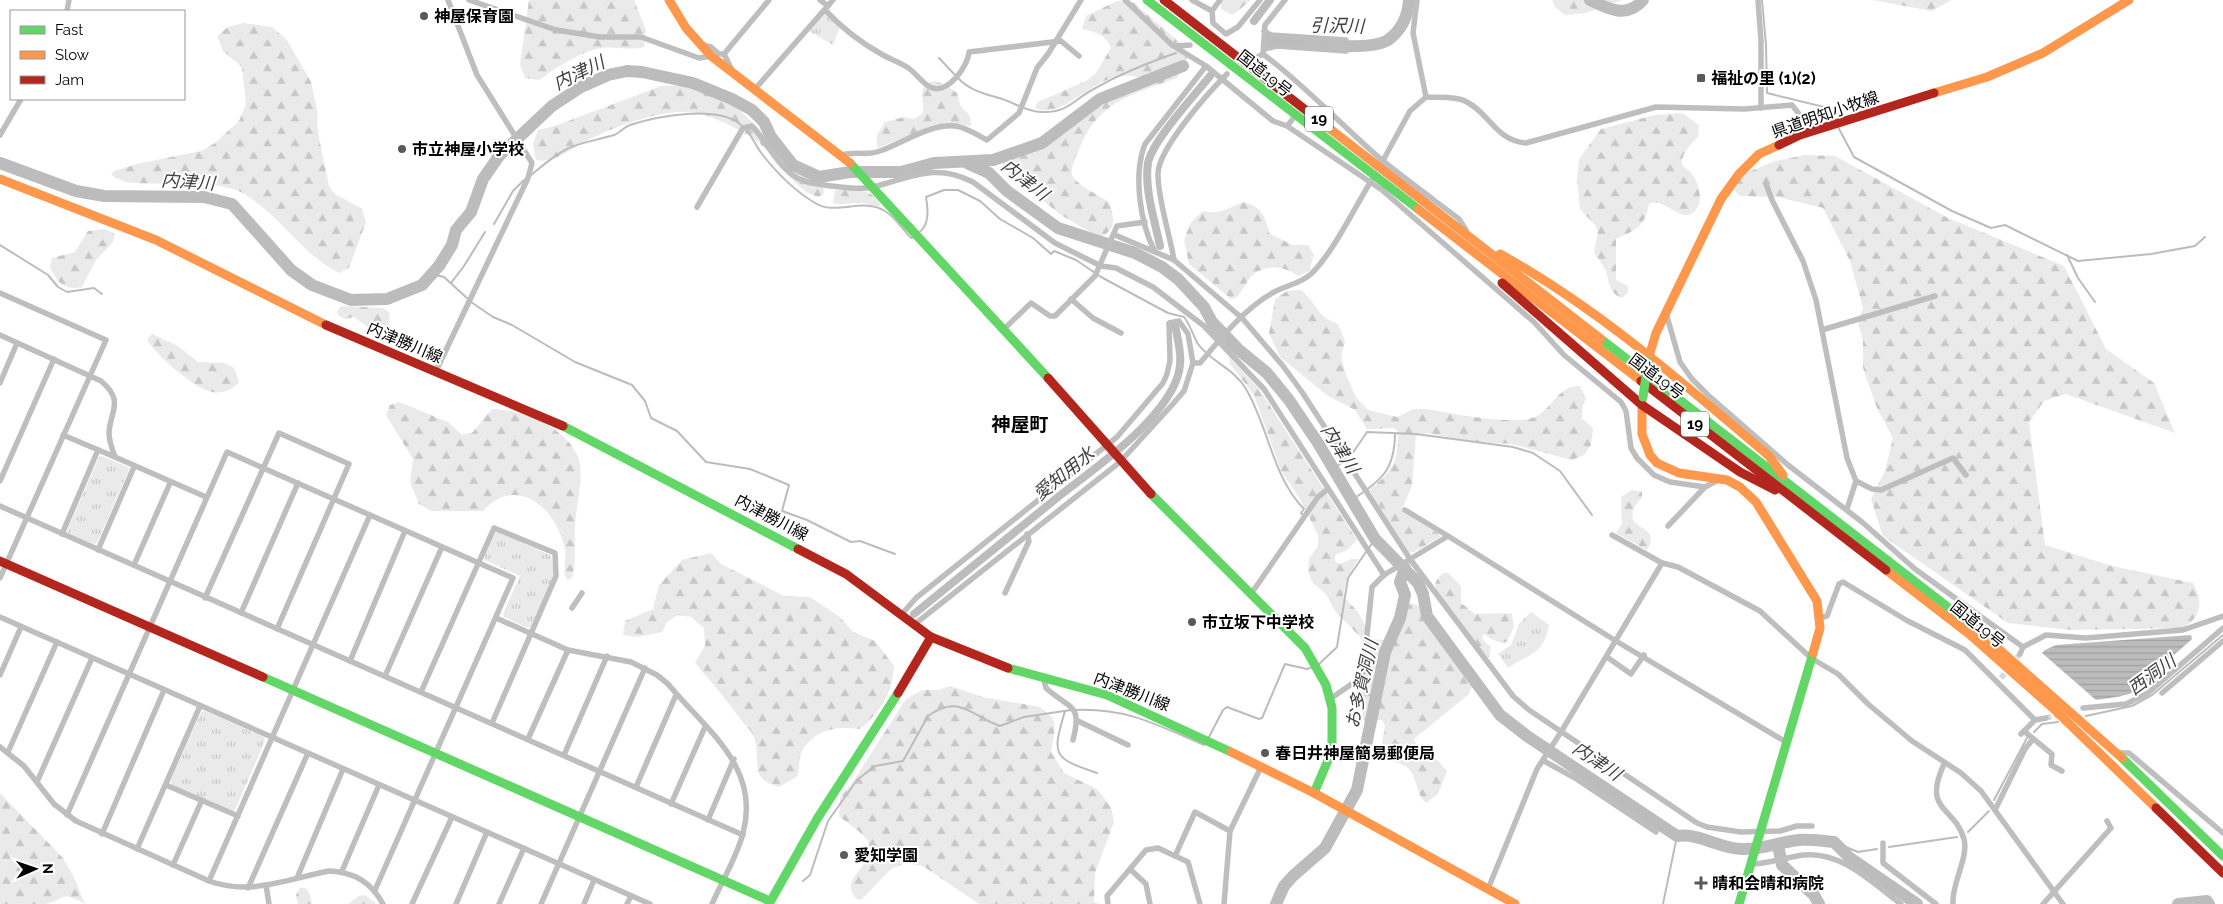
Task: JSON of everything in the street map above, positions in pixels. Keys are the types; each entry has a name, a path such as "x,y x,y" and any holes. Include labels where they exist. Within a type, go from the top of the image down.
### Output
{"main road":[{"path":"669,0 686,28 711,56 843,156 1003,330 1120,462 1305,648 1326,685 1333,715 1332,751 1314,793"},
{"name":"国道19号","path":"1146,0 1371,180 1469,250 1938,599 1983,635 2117,753 2223,856"},
{"name":"国道19号","path":"1164,0 1382,163 1473,239 1969,634 2056,711 2223,873"},
{"name":"県道明知小牧線","path":"1820,618 1817,601 1811,588 1756,502 1745,490 1722,478 1678,472 1662,466 1650,456 1643,444 1641,425 1642,401 1648,358 1666,313 1721,199 1738,174 1759,154 1805,133 1987,77 2022,63 2043,53 2129,0"},
{"name":"内津勝川線","path":"0,180 178,249 317,321 436,371 598,443 846,574 931,637 1005,666 1138,707 1314,793 1515,904"},
{"path":"1473,239 1529,270 1648,358 1768,456 1791,491"},
{"path":"1469,250 1514,295 1664,418 1756,481 1791,491"},
{"path":"3,563 723,880 770,903 816,819 888,711 931,637"},
{"path":"1739,904 1812,658 1820,628 1820,618"}],"street":[{"path":"436,371 528,178 532,164 477,75 448,0"},
{"path":"469,0 556,30 600,37 641,37 699,58 711,56"},
{"path":"724,54 769,0"},
{"path":"820,0 836,22 869,47 907,67 931,88 939,89 948,84 964,67 968,59 968,52 1061,41 1079,56"},
{"path":"756,89 833,0"},
{"path":"843,156 847,153 866,155 925,132 954,126 968,130 987,140 1019,113 1037,68 1081,0"},
{"path":"1125,0 1172,45 1177,46 1206,66 1273,121 1287,126 1371,180 1520,310 1546,334 1564,355 1620,402 1626,411 1631,448 1644,467 1654,475 1670,482 1704,487"},
{"path":"1192,0 1212,11"},
{"path":"1220,0 1212,11 1213,23 1226,34 1238,27 1260,0"},
{"path":"1285,0 1265,25 1264,52 1289,73 1310,96 1382,163 1410,111 1426,97 1465,101 1506,138 1526,143 1656,107 1760,108 1792,105 1800,114 1805,133"},
{"path":"1417,0 1412,33 1426,97"},
{"path":"1758,0 1761,41 1760,108"},
{"path":"1264,31 1271,35 1346,40"},
{"path":"701,45 711,47 719,54 724,54"},
{"path":"1177,46 1190,45"},
{"path":"1254,59 1277,46 1346,51"},
{"path":"724,54 733,74"},
{"path":"1155,252 1149,240 1139,188 1141,156 1145,144 1206,66"},
{"path":"1174,260 1160,189 1158,174 1160,164 1168,146 1227,74"},
{"path":"1305,102 1310,96"},
{"path":"0,135 20,100"},
{"path":"1287,126 1292,120"},
{"path":"697,207 743,128 752,126 780,164 796,177 811,184 871,186 928,172 940,171 961,176 990,193 1055,243 1101,266 1116,268 1153,287 1204,326 1264,389 1384,575"},
{"path":"1192,363 1200,363 1218,341 1242,318 1274,292 1301,282 1312,273 1329,251 1371,180"},
{"path":"1766,184 1772,200 1803,261 1816,300 1847,458 1856,481 1847,509"},
{"path":"1003,330 1031,302 1050,316 1056,316 1095,276 1115,235 1117,226 1145,222"},
{"path":"1115,235 1174,260 1242,318 1283,366 1302,392 1410,558 1513,696 1561,732 1697,823 1707,827 1760,832 1812,826"},
{"path":"0,293 106,340 26,518 3,563 0,578"},
{"path":"1822,330 1935,296"},
{"path":"1071,299 1093,318 1121,332"},
{"path":"1666,313 1680,362 1692,379 1788,465 1847,509 1944,591 2024,647"},
{"path":"902,614 916,598 1106,446 1124,429 1163,383 1170,361 1169,323 1179,321 1188,334 1192,363 1184,391 1120,462 915,624"},
{"path":"0,335 90,375 107,386 113,397 114,416 109,431 115,457"},
{"path":"0,383 18,343"},
{"path":"0,481 54,359"},
{"path":"206,598 279,432 350,464 278,629"},
{"path":"63,435 115,457 134,468 206,497"},
{"path":"62,534 98,450"},
{"path":"67,815 227,452 513,578 376,890"},
{"path":"1856,481 1872,489 1881,490 1953,458 1966,475"},
{"path":"98,550 134,468"},
{"path":"1668,526 1704,487 1722,478"},
{"path":"134,565 170,483"},
{"path":"241,613 298,483"},
{"path":"1251,594 1318,497 1328,489"},
{"path":"0,506 743,835"},
{"path":"1405,510 1616,641 1644,655 1786,742"},
{"path":"210,880 370,516"},
{"path":"421,692 494,528 555,553 556,576 492,724"},
{"path":"350,661 405,531"},
{"path":"1005,593 1029,541 1028,534"},
{"path":"1612,535 1662,562 1678,567 1760,611 1812,658 1838,674 1868,704 1912,741 1944,764 1961,773 1974,785 1994,810 2063,904"},
{"path":"1330,699 1356,681 1363,672 1369,599 1372,587 1384,575 1448,536"},
{"path":"385,676 442,547"},
{"path":"1488,889 1537,769 1544,761 1607,657 1662,562"},
{"path":"1820,618 1827,616 1839,584 1843,582 1906,620 1956,643 1999,680 2035,720"},
{"path":"1938,599 1944,591"},
{"path":"572,608 582,592"},
{"path":"2020,654 2024,647 2046,635 2086,638 2183,630 2223,616"},
{"path":"0,617 650,904"},
{"path":"496,618 568,650 631,662 657,675 734,759 745,789 747,813 743,835 712,904"},
{"path":"0,675 21,627"},
{"path":"2083,708 2126,704 2141,696 2223,628"},
{"path":"2162,692 2223,641"},
{"path":"8,752 57,642"},
{"path":"528,739 568,650"},
{"path":"1607,657 1631,674 1644,655"},
{"path":"564,755 607,656"},
{"path":"37,782 92,658"},
{"path":"542,904 645,668"},
{"path":"1044,678 1046,688 1070,704 1078,721 1128,746"},
{"path":"102,834 164,690"},
{"path":"636,787 676,695"},
{"path":"137,849 200,706"},
{"path":"2046,718 2035,720 2022,732 2052,754 2051,765 2062,771"},
{"path":"1073,740 1078,721"},
{"path":"672,804 705,727"},
{"path":"1994,810 2025,749 2033,739"},
{"path":"0,746 37,782 54,804 67,815 102,834 226,887 248,888 329,871 342,871 365,881 376,890 383,904"},
{"path":"248,888 308,753"},
{"path":"2117,753 2129,753 2223,832"},
{"path":"708,820 734,759"},
{"path":"1544,761 1575,778 1656,832"},
{"path":"1944,764 1938,776 1936,790 1938,802 1960,828 1965,842 1953,904"},
{"path":"1224,904 1230,831 1261,768"},
{"path":"296,878 343,769"},
{"path":"342,871 379,784"},
{"path":"166,785 238,816"},
{"path":"173,865 202,800"},
{"path":"1175,856 1195,812 1230,831"},
{"path":"412,904 452,817"},
{"path":"2043,904 2111,828 2107,821"},
{"path":"456,904 488,832"},
{"path":"1882,843 1883,863 1936,904"},
{"path":"499,904 524,848"},
{"path":"1108,904 1107,896 1146,850 1158,848 1188,862 1200,904"},
{"path":"1751,864 1812,854 1834,858 1861,874 1901,904"},
{"path":"1131,870 1146,884 1150,904"},
{"path":"584,904 594,880"},
{"path":"266,885 269,904"},
{"path":"627,904 631,896"}],"green space":[{"path":"529,0 634,0 646,30 644,47 633,49 601,48 593,50 569,61 539,80 525,78 520,65"},
{"path":"1221,0 1251,0 1233,15 1221,9"},
{"path":"1552,0 1622,0 1586,13 1565,15 1555,7"},
{"path":"1873,0 1952,0 1931,11"},
{"path":"1117,1 1133,2 1184,46 1187,59 1177,78 1130,95 1117,102 1095,121 1086,135 1073,164 1072,174 1079,184 1110,203 1113,224 1109,231 1100,238 1061,215 1008,172 1000,162 1000,152 1022,144 1053,142 1094,108 1116,95 1141,85 1142,78 1125,76 1110,79 1059,107 1047,110 1035,108 1038,102 1086,81 1096,73 1111,48 1109,43 1100,34 1082,29 1086,16"},
{"path":"823,13 840,27 833,45 809,31"},
{"path":"243,23 272,27 287,40 311,82 317,109 318,133 329,186 335,194 362,209 366,222 349,268 339,273 314,256 259,204 234,189 204,184 125,182 111,175 114,171 137,164 201,151 215,143 239,121 246,104 242,67 223,51 217,36 228,27"},
{"path":"934,81 946,85 957,93 960,105 970,116 971,126 951,123 929,128 877,148 877,135 885,122 904,117 914,119 923,113 923,90 928,83"},
{"path":"689,85 731,101 779,150 797,165 822,179 824,193 819,197 802,189 764,147 751,137 715,119 690,112 666,113 638,120 598,135 556,158 543,161 536,160 533,144 538,130 555,126 661,86"},
{"path":"1682,113 1699,125 1698,137 1685,152 1682,159 1682,163 1697,182 1700,192 1698,207 1690,214 1684,215 1661,204 1649,204 1642,223 1629,233 1616,239 1616,280 1628,286 1628,292 1622,298 1617,296 1612,290 1605,269 1594,252 1598,231 1580,209 1577,181 1579,159 1601,129 1655,115"},
{"path":"1805,155 1835,156 1948,218 2064,266 2106,349 2154,383 2175,433 2066,394 2044,401 2029,422 2045,545 2112,566 2193,583 2199,596 2199,609 2189,624 2183,628 2072,630 2008,623 1883,536 1871,499 1885,471 1893,438 1877,408 1863,368 1863,340 1858,323 1863,308 1850,261 1823,208 1778,197 1740,196 1733,189 1734,178 1775,161"},
{"path":"835,190 855,190 868,193 873,195 881,206 861,203 833,203"},
{"path":"1242,202 1248,203 1261,212 1269,233 1292,245 1308,245 1314,255 1309,271 1298,276 1280,268 1261,270 1250,278 1236,298 1231,299 1189,264 1184,240 1191,222 1203,211 1218,212"},
{"path":"105,229 115,234 113,242 96,260 82,287 70,288 58,281 50,267 52,258 75,252 88,231"},
{"path":"1301,290 1320,313 1330,321 1338,324 1345,341 1341,357 1346,375 1356,397 1368,410 1397,417 1414,409 1426,409 1499,420 1527,419 1543,412 1567,389 1580,386 1586,399 1582,408 1582,419 1593,428 1591,445 1584,455 1572,460 1512,444 1477,442 1426,433 1416,436 1412,485 1403,507 1405,513 1439,534 1440,537 1414,552 1409,552 1369,490 1383,478 1393,465 1397,450 1397,430 1393,428 1367,429 1355,410 1328,396 1280,357 1269,333 1275,299 1287,291"},
{"path":"341,306 383,308 390,313 388,326 384,334 374,332 354,317 345,319 339,316 337,312"},
{"path":"152,334 178,346 198,362 224,363 234,368 239,382 234,387 223,392 212,392 205,389 175,370 157,353 147,339"},
{"path":"1229,357 1259,389 1357,540 1347,550 1335,555 1335,561 1340,564 1351,559 1358,559 1347,578 1343,596 1358,612 1372,639 1394,641 1406,608 1411,603 1422,607 1436,635 1472,686 1469,694 1414,739 1421,755 1437,760 1447,771 1438,794 1426,803 1422,799 1408,768 1390,760 1382,744 1385,725 1382,720 1373,720 1367,724 1363,719 1360,687 1370,661 1369,646 1335,611 1326,594 1312,582 1308,571 1309,559 1318,546 1318,535 1300,499 1281,471 1254,395 1230,364"},
{"path":"399,402 448,422 462,435 472,433 492,409 516,413 542,422 564,437 578,457 581,473 575,525 574,568 571,579 567,580 565,576 565,549 561,534 545,509 534,501 522,496 509,495 496,500 483,511 431,511 419,504 410,482 413,459 386,415 390,405"},
{"path":"102,456 128,467 129,470 97,543 94,544 67,531 99,457"},
{"path":"1632,490 1642,492 1642,497 1635,505 1632,518 1650,536 1647,550 1616,533 1622,524 1621,497"},
{"path":"497,532 550,555 553,564 553,573 548,592 531,626 528,628 504,617 503,614 520,576 485,560 484,557 494,533"},
{"path":"711,553 721,564 784,596 810,597 840,617 853,632 875,641 894,666 888,693 874,715 860,729 836,728 815,737 803,749 798,776 779,787 762,778 757,767 756,744 752,733 695,663 705,646 704,628 691,617 678,615 667,622 662,632 638,637 623,635 625,621 653,609 659,585 682,560"},
{"path":"1443,573 1448,573 1461,586 1461,603 1475,614 1511,613 1514,627 1507,642 1495,641 1485,634 1482,636 1483,640 1491,647 1489,657 1486,657 1437,592 1436,582"},
{"path":"1531,612 1549,625 1547,635 1544,642 1535,652 1508,668 1498,654 1511,645 1519,624"},
{"path":"950,686 983,697 1040,707 1053,718 1055,729 1051,752 1064,773 1097,789 1111,807 1114,822 1095,873 1094,902 1099,904 979,904 923,866 906,863 891,869 862,899 858,900 852,892 851,884 869,854 869,845 864,836 839,816 840,798 854,780 906,699 922,690 938,690"},
{"path":"205,711 264,737 265,741 235,810 232,811 172,785 170,781 201,712"},
{"path":"0,793 62,857 73,875 85,904 71,897 64,897 45,904 0,904"},
{"path":"300,888 306,888 312,904 298,904 296,895"},
{"path":"365,895 377,904 348,904 359,896"}],"water":[{"path":"2191,635 2192,639 2166,662 2169,666 2144,687 2128,694 2096,700 2042,653 2056,645"}],"waterway":[{"name":"愛知用水","path":"1254,21 1270,0"},
{"name":"引沢川","path":"1268,41 1330,46 1378,44 1388,40 1401,27 1406,17 1409,0"},
{"name":"引沢川","path":"1590,0 1610,9 1624,11 1637,6 1643,0"},
{"path":"1762,0 1766,45 1767,93 1828,108 1835,121"},
{"path":"958,78 973,89 984,94 1036,112 1050,112 1069,106 1085,94 1122,74 1176,53"},
{"path":"939,58 955,75"},
{"name":"内津川","path":"0,163 76,191 104,196 204,197 232,204 291,270 312,285 351,300 387,299 422,285 439,266 452,245 456,230 471,212 483,179 499,156 552,106 581,87 608,75 627,71 642,72 693,83 732,99 752,110 764,122 771,137 793,165 819,177 850,172 901,172 934,163 993,160 1042,143 1100,99 1183,66"},
{"name":"愛知用水","path":"1160,246 1147,183 1148,163 1151,154 1165,131 1210,76"},
{"path":"530,176 552,158 567,149 614,135 630,125 656,118 686,114 717,115 730,118 744,127 762,154 780,174 800,193 815,203 823,207 832,208 877,207 889,214 911,238 913,237"},
{"path":"1838,127 1854,157 1952,211 1991,228 2005,225 2078,261 2151,254 2195,246 2205,237"},
{"name":"内津川","path":"967,163 989,173 1007,191 1058,228 1135,253 1162,267 1178,279 1204,307 1212,322 1239,350 1267,373 1289,400 1318,443 1375,539 1418,583 1423,594 1427,616 1500,715 1527,736 1677,836 1693,837 1741,849 1799,840 1834,842 1850,858 1917,904"},
{"path":"494,224 513,191 524,180"},
{"path":"918,233 925,226 926,222 928,212 926,197 944,190 958,190 980,201 1000,219 1033,238 1051,254 1054,251 1076,260 1101,277 1168,313 1184,317 1203,350 1236,376 1246,389 1254,404 1278,467 1293,496 1304,509 1301,513 1304,516"},
{"path":"451,283 485,232"},
{"path":"0,245 48,275 58,287 67,292 94,288 102,294"},
{"path":"2067,255 2078,278 2095,302"},
{"path":"431,274 444,277 468,299"},
{"path":"471,302 493,317 512,325 575,362 632,385 645,401 651,418 677,431 706,462 750,469 789,485 782,511 807,520 851,542 860,541 895,554"},
{"name":"愛知用水","path":"914,614 1124,445 1155,414 1176,381 1180,367 1180,353 1175,325"},
{"path":"1333,469 1350,457 1367,432 1416,434 1513,447 1533,453 1560,471 1592,515"},
{"path":"1352,500 1378,480 1389,466 1395,433"},
{"path":"1318,665 1337,647 1348,578 1375,539"},
{"name":"お多賀洞川","path":"1276,904 1284,886 1325,848 1357,790 1385,652 1400,618 1405,595 1400,582 1405,568"},
{"name":"西洞川","path":"2086,716 2132,706 2152,695 2223,635"},
{"path":"1209,737 1223,710 1227,707 1259,719 1262,718 1285,664 1307,669 1313,667"},
{"path":"803,881 810,875 828,821 857,780 875,766 903,761 928,716 939,709 957,706 1000,726 1024,717 1071,710"},
{"path":"1075,710 1094,710 1127,715 1142,719 1204,745 1205,743"},
{"path":"1065,711 1058,737 1059,753 1071,763 1097,773"},
{"name":"西洞川","path":"2034,732 2042,724 2058,722"},
{"name":"西洞川","path":"1994,800 2027,738"},
{"name":"西洞川","path":"1968,832 1989,811"},
{"path":"1663,904 1677,836"},
{"name":"西洞川","path":"1889,847 1957,837"},
{"name":"西洞川","path":"1834,842 1858,852 1877,849"},
{"path":"1778,845 1782,865 1814,895 1819,904"},
{"name":"内津川","path":"2178,904 2207,901 2209,904"}],"tunnel":[{"path":"2001,678 2020,654"},
{"path":"2046,718 2061,714"}],"traffic: fast":[{"path":"1147,0 1418,209"},
{"path":"850,163 1048,378"},
{"path":"1601,339 1975,628"},
{"path":"1643,397 1648,362"},
{"path":"563,426 798,549"},
{"path":"1151,494 1305,648 1326,685 1332,708 1332,751 1314,793"},
{"path":"1739,904 1813,653"},
{"path":"1008,668 1107,695 1231,752"},
{"path":"263,677 770,901"},
{"path":"769,904 817,819 898,693"},
{"path":"2122,758 2223,856"}],"traffic: slow":[{"path":"669,0 686,28 711,56 850,163"},
{"path":"1934,93 1987,77 2043,53 2129,0"},
{"path":"1316,118 1601,339"},
{"path":"1648,360 1656,333 1721,199 1739,174 1759,154 1779,145"},
{"path":"0,179 156,240 326,325"},
{"path":"1418,209 1641,381"},
{"path":"1500,254 1571,298 1639,348 1769,456 1783,475"},
{"path":"1642,399 1642,434 1650,455 1657,463 1679,473 1727,480 1740,487 1756,502 1817,601 1820,628 1813,653"},
{"path":"1886,570 1969,634 2056,711 2156,808"},
{"path":"1975,628 2122,758"},
{"path":"1231,752 1314,793 1515,904"}],"traffic: jam":[{"path":"1164,0 1316,118"},
{"path":"1779,145 1800,135 1934,93"},
{"path":"1502,283 1642,405 1740,472 1775,490"},
{"path":"326,325 563,426"},
{"path":"1048,378 1151,494"},
{"path":"1641,381 1886,570"},
{"path":"798,549 846,574 931,637 1008,668"},
{"path":"0,561 263,677"},
{"path":"898,693 931,637"},
{"path":"2156,808 2223,873"}],"place":[{"name":"神屋保育園","path":"424,16"},
{"name":"福祉の里 (1)(2)","path":"1701,78"},
{"name":"市立神屋小学校","path":"402,149"},
{"name":"市立坂下中学校","path":"1192,622"},
{"name":"春日井神屋簡易郵便局","path":"1265,753"},
{"name":"愛知学園","path":"844,855"},
{"name":"晴和会晴和病院","path":"1701,883"}],"district":[{"name":"神屋町","path":"1020,424"}]}
